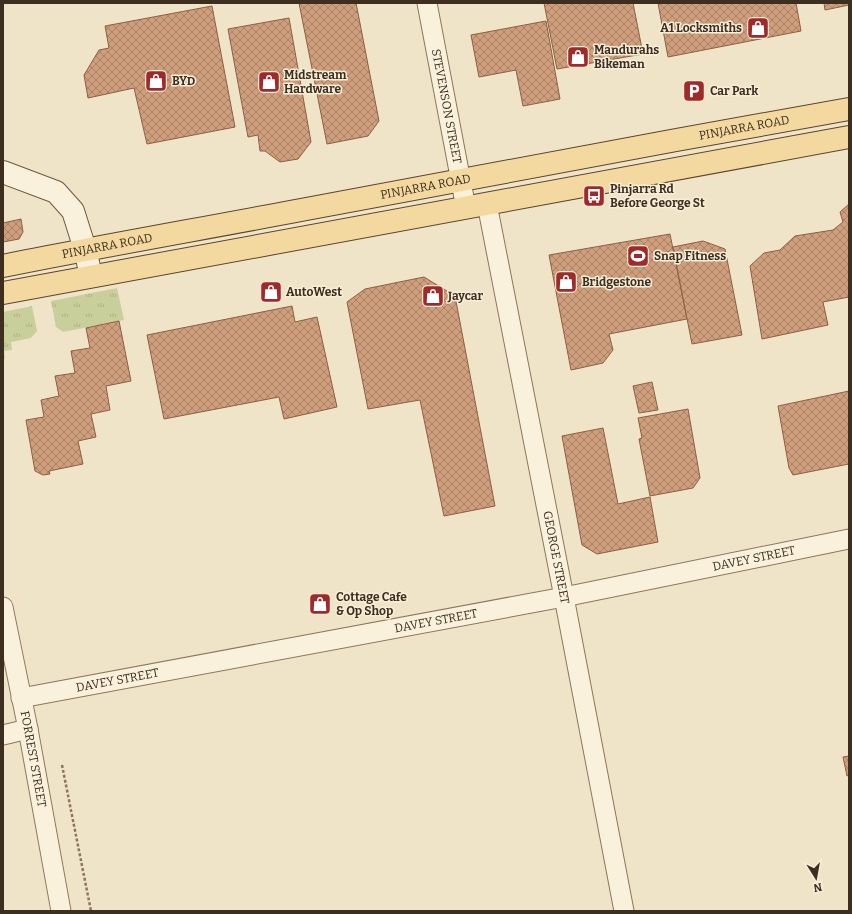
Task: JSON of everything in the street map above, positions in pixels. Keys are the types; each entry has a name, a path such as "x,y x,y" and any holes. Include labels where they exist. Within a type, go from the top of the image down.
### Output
{"main road":[{"name":"PINJARRA ROAD","path":"3,266 85,249 849,109"},
{"path":"3,293 849,137"}],"street":[{"name":"STEVENSON STREET","path":"427,3 461,180 477,206"},
{"path":"3,172 56,192 73,211 85,249 91,276"},
{"name":"GEORGE STREET","path":"477,206 564,597 624,911"},
{"name":"DAVEY STREET","path":"21,698 564,597 849,539"},
{"name":"FORREST STREET","path":"3,607 28,730 61,911"},
{"path":"3,735 28,730"}],"path":[{"path":"62,765 92,911"}],"green space":[{"path":"117,288 124,320 63,332 56,327 51,301"},
{"path":"32,306 37,331 31,338 11,342 12,350 4,351 5,359 3,360 3,312"}],"building":[{"path":"299,3 356,3 379,121 368,136 327,144"},
{"path":"544,3 633,3 643,54 557,69"},
{"path":"658,3 796,3 801,31 668,57"},
{"path":"824,3 849,3 849,5 825,10"},
{"name":"BYD","path":"212,6 235,127 147,144 134,88 88,98 84,75 99,50 109,48 105,26"},
{"name":"Midstream Hardware","path":"289,18 311,142 298,159 280,162 265,151 260,151 258,135 248,137 228,29"},
{"path":"546,21 560,99 523,106 516,70 479,77 471,35"},
{"path":"849,204 849,297 823,302 828,325 762,339 750,266 764,253 780,250 795,236 833,230 843,222 840,212"},
{"path":"21,219 23,232 19,239 3,242 3,223"},
{"path":"670,234 687,319 609,334 613,350 603,363 571,370 549,255"},
{"path":"703,241 725,249 742,335 692,344 673,247"},
{"path":"424,277 455,296 495,506 444,516 420,400 368,409 347,302 365,289"},
{"path":"292,306 295,322 317,317 337,407 284,419 279,397 164,419 147,335"},
{"path":"119,321 131,381 106,386 110,410 91,414 96,437 78,441 83,464 49,471 50,474 43,475 35,471 26,420 44,417 41,400 59,396 55,376 75,373 71,351 90,348 86,328"},
{"path":"652,382 658,410 639,413 633,386"},
{"path":"849,391 849,464 793,475 789,468 778,406"},
{"path":"688,409 700,478 693,488 650,496 639,439 642,438 638,418"},
{"path":"603,428 618,504 650,497 658,542 597,554 582,545 562,436"},
{"path":"849,756 849,775 847,776 843,757"}],"place":[{"name":"A1 Locksmiths","path":"758,28"},
{"name":"Mandurahs Bikeman","path":"578,57"},
{"name":"BYD","path":"156,81"},
{"name":"Midstream Hardware","path":"269,82"},
{"name":"Car Park","path":"694,91"},
{"name":"Pinjarra Rd Before George St","path":"594,196"},
{"name":"Snap Fitness","path":"638,256"},
{"name":"Bridgestone","path":"566,282"},
{"name":"AutoWest","path":"271,292"},
{"name":"Jaycar","path":"433,296"},
{"name":"Cottage Cafe & Op Shop","path":"320,604"}]}
